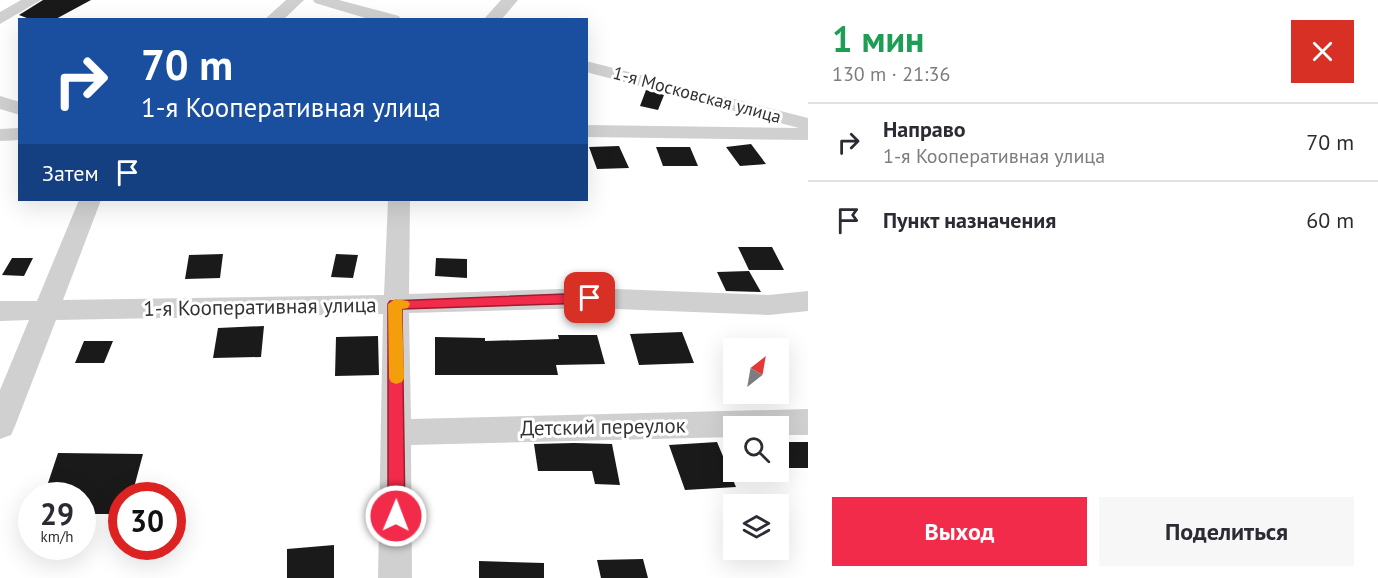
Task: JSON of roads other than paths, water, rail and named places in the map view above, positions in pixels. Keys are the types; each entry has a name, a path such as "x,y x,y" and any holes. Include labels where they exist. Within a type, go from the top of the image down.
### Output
{"street":[{"path":"0,19 33,0"},
{"path":"274,18 297,0"},
{"path":"321,0 386,18"},
{"path":"493,18 510,0"},
{"name":"1-я Московская улица","path":"588,67 808,124"},
{"path":"0,102 18,108"},
{"path":"588,131 808,134"},
{"path":"0,135 18,134"},
{"path":"0,426 90,201"},
{"path":"395,578 398,432 395,304 399,201"},
{"name":"1-я Кооперативная улица","path":"0,311 590,298 769,305 808,301"},
{"name":"Детский переулок","path":"398,432 808,422"}]}
